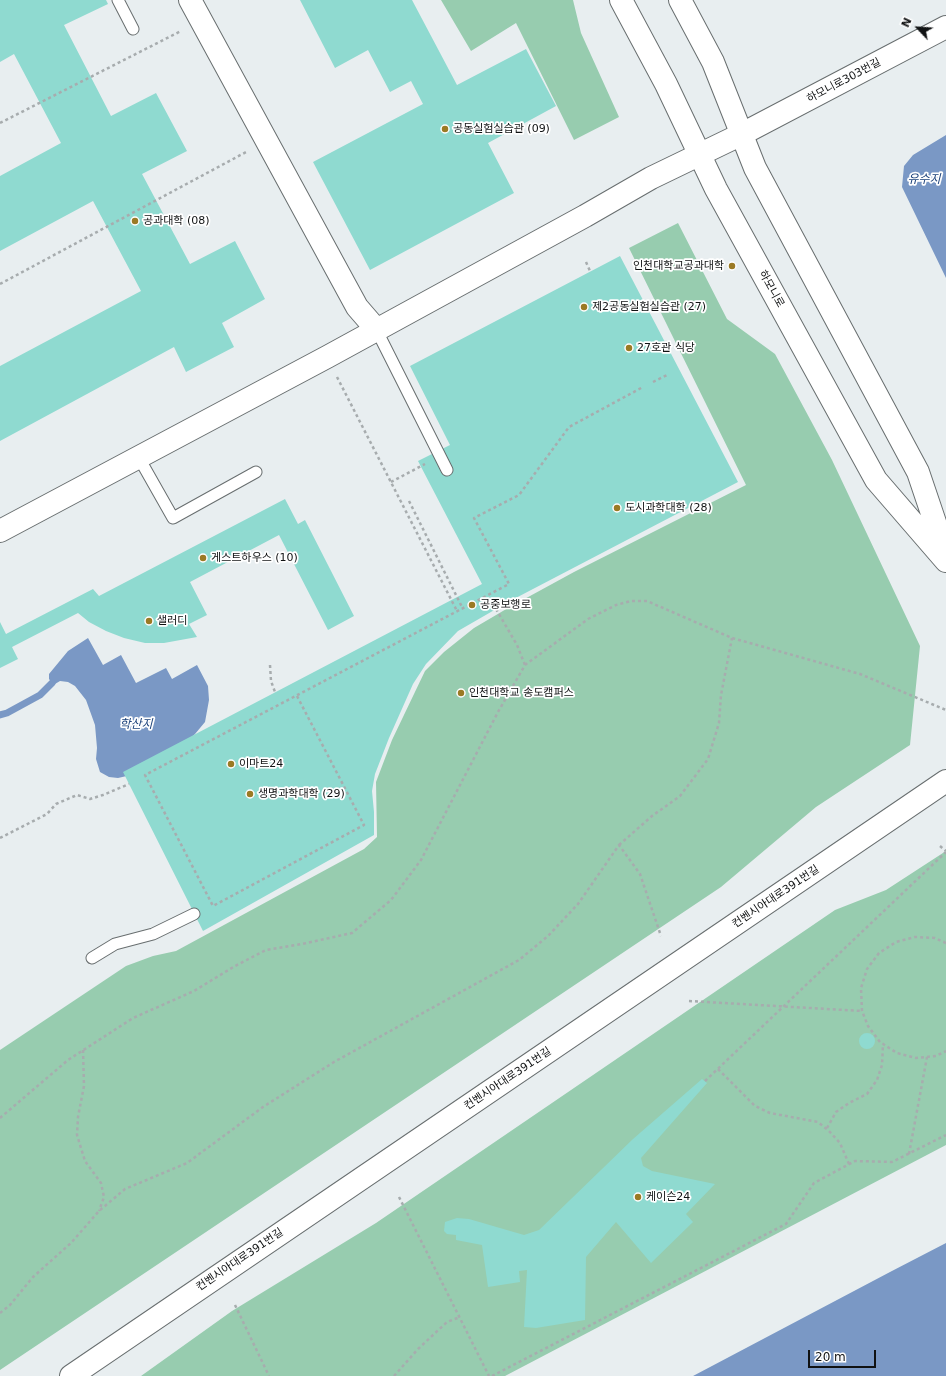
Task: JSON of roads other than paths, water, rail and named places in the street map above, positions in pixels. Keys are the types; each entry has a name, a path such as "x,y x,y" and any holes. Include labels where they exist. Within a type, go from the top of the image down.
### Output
{"street":[{"path":"190,0 357,307 376,329"},
{"name":"하모니로","path":"622,0 666,84 716,189 876,480 946,561"},
{"path":"680,0 713,62 755,168 918,472 946,555"},
{"name":"하모니로303번길","path":"0,531 139,458 585,216 651,178 700,156 946,27"},
{"name":"컨벤시아대로391번길","path":"71,1376 946,781"}],"lane":[{"path":"118,0 133,28"},
{"path":"376,329 447,470"},
{"path":"139,458 173,518 256,472"},
{"path":"92,958 115,944 153,934 194,914"}],"water":[{"name":"유수지","path":"946,135 946,278 902,187 904,166 913,155"},
{"name":"학산지","path":"88,638 103,665 121,655 136,683 166,668 172,679 197,665 208,686 209,700 205,722 184,745 131,775 118,778 109,777 100,772 96,759 97,748 95,725 86,700 75,686 68,682 60,681 55,684 49,679 49,674 68,651"},
{"path":"946,1243 946,1376 693,1376 890,1272"}],"waterway":[{"path":"0,715 7,713 40,695 52,683"}],"place":[{"name":"공동실험실습관 (09)","path":"445,129"},
{"name":"공과대학 (08)","path":"135,221"},
{"name":"인천대학교공과대학","path":"732,266"},
{"name":"제2공동실험실습관 (27)","path":"584,307"},
{"name":"27호관 식당","path":"629,348"},
{"name":"도시과학대학 (28)","path":"617,508"},
{"name":"게스트하우스 (10)","path":"203,558"},
{"name":"공중보행로","path":"472,605"},
{"name":"샐러디","path":"149,621"},
{"name":"인천대학교 송도캠퍼스","path":"461,693"},
{"name":"이마트24","path":"231,764"},
{"name":"생명과학대학 (29)","path":"250,794"},
{"name":"케이슨24","path":"638,1197"}]}
